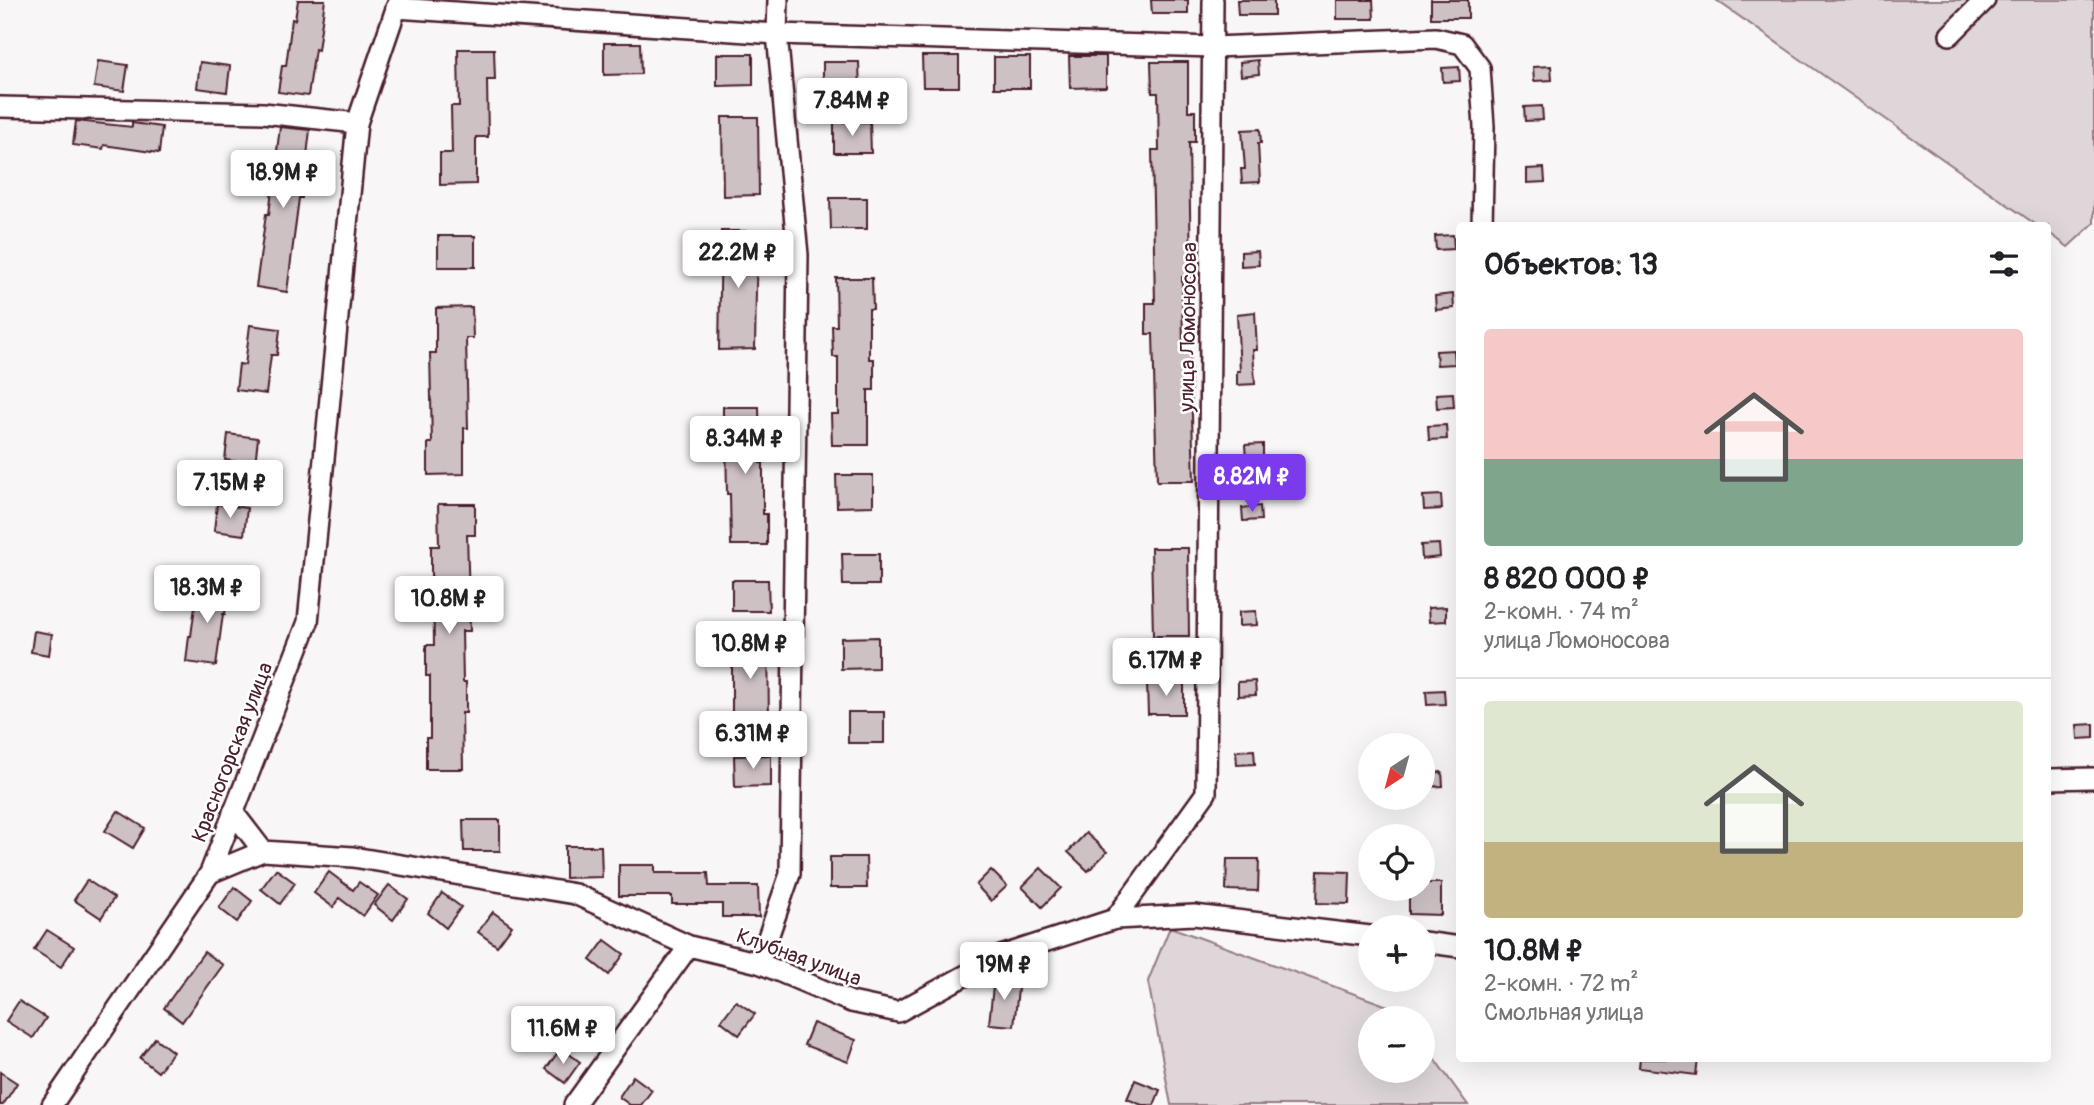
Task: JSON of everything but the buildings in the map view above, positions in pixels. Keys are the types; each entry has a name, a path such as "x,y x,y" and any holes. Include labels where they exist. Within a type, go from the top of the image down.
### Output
{"street":[{"path":"759,962 790,874 798,256 778,34 778,0"},
{"name":"улица Ломоносова","path":"1115,919 1206,793 1213,0"},
{"path":"1950,34 1985,0"},
{"path":"397,4 778,34 1214,47 1436,38 1462,44 1480,68 1484,127 1482,222"},
{"name":"Красногорская улица","path":"52,1105 210,873 308,622 357,123 397,4"},
{"path":"0,107 264,113 357,123"},
{"path":"2051,779 2094,778"},
{"path":"233,812 263,851"},
{"name":"Клубная улица","path":"210,873 263,851 353,857 575,894 689,946 759,962 851,1002 898,1012 1001,956 1115,919 1194,915 1358,935"},
{"path":"1435,944 1456,946"},
{"path":"575,1105 689,946"}],"shaded area":[{"path":"1716,0 2094,0 2094,223 2068,247 2051,234 2051,222 2032,222"},
{"path":"1170,927 1388,1006 1358,1006 1358,1083 1435,1083 1435,1060 1468,1105 1171,1105 1148,981"}]}
